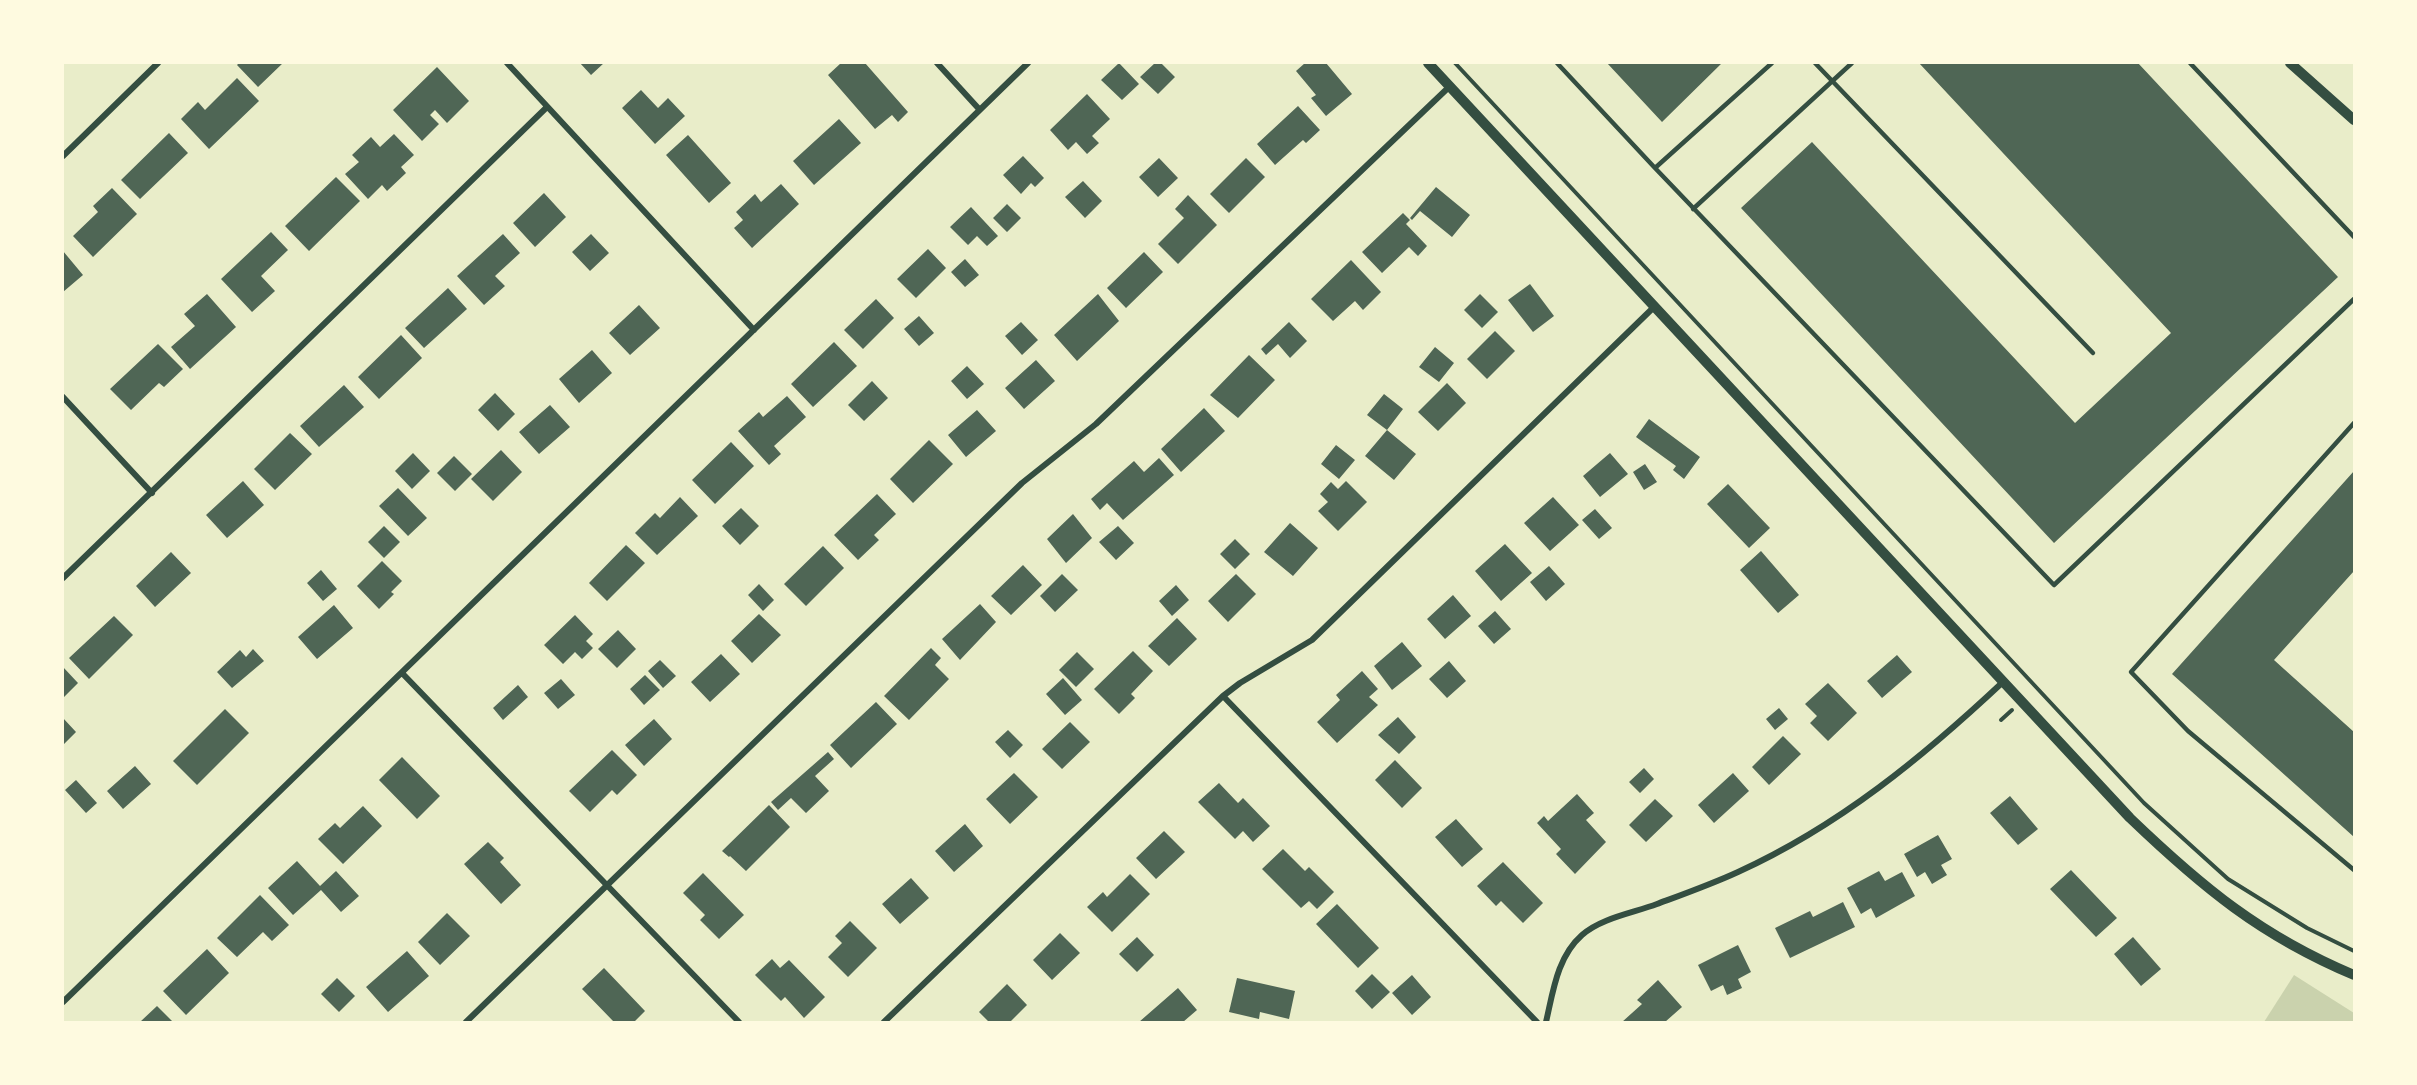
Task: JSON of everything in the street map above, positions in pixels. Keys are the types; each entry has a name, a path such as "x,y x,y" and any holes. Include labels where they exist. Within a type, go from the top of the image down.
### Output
{"street":[{"path":"63,156 158,63"},
{"path":"507,63 754,330"},
{"path":"937,63 979,110"},
{"path":"63,1002 1028,63"},
{"path":"1428,63 2130,818 2186,871 2238,912 2318,960 2354,975"},
{"path":"2290,63 2354,120"},
{"path":"466,1022 1022,483 1096,424 1449,87"},
{"path":"63,578 547,107"},
{"path":"884,1022 1223,696 1240,682 1312,640 1654,307"},
{"path":"63,397 152,493"},
{"path":"402,673 740,1022"},
{"path":"1546,1022 1558,972 1568,950 1582,934 1603,922 1738,872 1815,832 1885,785 1952,730 2004,681"},
{"path":"1223,696 1537,1022"}],"lane":[{"path":"1557,63 2054,585 2354,298"},
{"path":"1655,168 1772,63"},
{"path":"1815,63 2093,353"},
{"path":"1694,208 1852,63"},
{"path":"2190,63 2354,237"},
{"path":"2354,423 2131,672 2188,730 2354,870"}],"path":[{"path":"1455,63 2144,803 2228,879 2307,928 2354,951"}],"green space":[{"path":"2294,975 2354,1013 2354,1022 2264,1022"}],"building":[{"path":"239,63 283,63 258,87 237,65"},
{"path":"580,63 604,63 591,75"},
{"path":"841,63 865,63 908,112 898,122 892,115 875,129 828,75"},
{"path":"1119,63 1139,84 1122,100 1101,80"},
{"path":"1155,63 1161,63 1175,77 1158,94 1140,77"},
{"path":"1305,63 1326,63 1352,94 1326,116 1311,98 1316,95 1296,71"},
{"path":"1607,63 1722,63 1662,122"},
{"path":"1919,63 2138,63 2338,277 2054,543 1741,208 1812,142 2075,423 2171,333"},
{"path":"437,67 469,101 447,123 435,110 430,115 439,124 422,141 393,110"},
{"path":"237,78 259,101 209,149 181,119 198,102 205,110"},
{"path":"641,90 658,108 668,98 685,116 655,144 622,108"},
{"path":"1087,94 1110,119 1092,136 1099,143 1087,154 1076,142 1068,150 1050,130"},
{"path":"1298,106 1320,130 1306,143 1303,140 1275,165 1257,144"},
{"path":"839,119 861,143 814,185 793,161"},
{"path":"169,133 188,153 140,199 121,180"},
{"path":"394,134 414,155 401,167 406,173 387,191 382,185 368,199 345,174 359,162 352,155 371,137 380,147"},
{"path":"688,135 731,183 709,203 666,155"},
{"path":"1023,156 1044,178 1035,187 1031,183 1021,194 1003,175"},
{"path":"1159,158 1178,178 1158,197 1139,177"},
{"path":"1246,158 1265,177 1229,213 1210,194"},
{"path":"336,177 360,201 309,251 285,226"},
{"path":"1083,181 1102,201 1085,218 1065,197"},
{"path":"781,184 799,204 752,248 734,228 743,220 736,212 755,194 761,202"},
{"path":"1436,187 1470,215 1452,237 1420,211 1412,220 1410,218"},
{"path":"112,188 137,214 93,257 73,236 98,212 93,206"},
{"path":"544,193 566,217 535,247 513,223"},
{"path":"1188,195 1217,225 1178,264 1158,244 1184,218 1175,209"},
{"path":"1007,204 1021,218 1007,232 993,218"},
{"path":"971,207 998,236 987,246 977,236 968,245 950,227"},
{"path":"1403,213 1410,220 1406,224 1427,246 1418,256 1409,247 1382,273 1362,252"},
{"path":"271,232 288,250 261,276 275,291 252,312 221,279"},
{"path":"503,234 520,253 495,276 505,286 484,305 457,276"},
{"path":"591,234 609,253 590,271 572,252"},
{"path":"928,249 946,268 916,298 897,279"},
{"path":"63,251 83,275 63,292"},
{"path":"1144,252 1163,272 1126,308 1107,288"},
{"path":"965,259 979,275 965,287 951,272"},
{"path":"1351,260 1381,292 1363,310 1355,301 1333,321 1311,299"},
{"path":"1530,284 1554,316 1533,332 1508,300"},
{"path":"448,288 467,309 424,348 405,328"},
{"path":"207,294 236,327 190,369 171,347 195,326 184,314"},
{"path":"1098,294 1119,321 1077,361 1054,335"},
{"path":"1480,294 1498,312 1482,328 1464,310"},
{"path":"876,299 894,318 863,349 844,330"},
{"path":"639,305 660,328 630,355 609,333"},
{"path":"919,316 934,333 919,346 904,329"},
{"path":"1021,322 1038,340 1022,355 1005,336"},
{"path":"1289,322 1307,341 1290,358 1278,344 1266,355 1261,349"},
{"path":"1495,331 1515,351 1487,379 1467,359"},
{"path":"401,335 422,358 379,399 358,377"},
{"path":"834,342 857,366 813,407 791,384"},
{"path":"158,344 183,369 164,387 159,383 131,410 110,389"},
{"path":"1435,347 1454,363 1439,382 1419,367"},
{"path":"592,350 612,373 579,403 559,379"},
{"path":"1249,355 1275,380 1238,418 1210,395"},
{"path":"1036,360 1055,381 1024,409 1005,388"},
{"path":"967,366 984,384 967,399 951,381"},
{"path":"872,381 888,398 864,421 848,405"},
{"path":"1447,383 1466,403 1438,431 1418,412"},
{"path":"344,385 364,407 319,447 300,426"},
{"path":"495,393 515,414 498,431 478,410"},
{"path":"1384,394 1403,409 1387,430 1367,415"},
{"path":"787,396 806,417 774,446 781,454 769,465 738,431 759,412 763,417"},
{"path":"550,405 570,427 539,454 519,432"},
{"path":"1204,408 1225,431 1181,472 1161,449"},
{"path":"977,410 996,431 966,457 948,435"},
{"path":"1649,419 1700,457 1684,479 1673,470 1676,466 1636,437"},
{"path":"1387,430 1416,454 1394,480 1365,456"},
{"path":"290,433 312,454 275,490 254,469"},
{"path":"929,440 953,464 913,503 890,479"},
{"path":"731,442 754,466 715,504 692,480"},
{"path":"1336,445 1355,460 1339,479 1321,464"},
{"path":"501,450 522,472 493,501 471,479"},
{"path":"413,453 430,471 412,489 395,471"},
{"path":"1610,453 1628,474 1600,497 1583,476"},
{"path":"454,456 472,474 455,491 437,473"},
{"path":"1159,458 1174,475 1123,520 1107,503 1100,510 1091,499 1134,461 1144,472"},
{"path":"1645,464 1657,482 1644,490 1633,472"},
{"path":"2354,471 2354,571 2274,660 2354,732 2354,837 2172,674"},
{"path":"243,481 264,505 227,538 206,515"},
{"path":"1346,481 1367,502 1338,531 1318,511 1328,502 1320,494 1331,482 1338,489"},
{"path":"1728,484 1770,528 1749,548 1707,504"},
{"path":"398,488 427,518 408,536 379,506"},
{"path":"877,494 896,514 874,535 879,540 858,560 834,535"},
{"path":"680,497 698,516 657,555 635,533 655,513 660,518"},
{"path":"1553,497 1579,525 1550,551 1524,523"},
{"path":"741,508 759,526 740,545 722,526"},
{"path":"1595,509 1612,528 1599,539 1582,520"},
{"path":"1073,514 1092,538 1066,563 1047,539"},
{"path":"1290,523 1318,548 1293,576 1264,552"},
{"path":"384,526 400,542 384,558 368,542"},
{"path":"1118,526 1134,543 1116,560 1099,542"},
{"path":"1235,539 1250,554 1235,569 1220,554"},
{"path":"1505,544 1532,573 1501,601 1475,571"},
{"path":"626,545 645,563 607,601 589,583"},
{"path":"823,546 844,568 806,606 784,584"},
{"path":"1761,551 1799,595 1778,613 1740,570"},
{"path":"171,552 191,573 155,607 136,586"},
{"path":"382,561 402,581 391,592 394,594 379,609 357,586"},
{"path":"1023,565 1042,585 1011,615 991,596"},
{"path":"1549,566 1565,584 1546,601 1530,582"},
{"path":"321,570 337,589 323,601 307,583"},
{"path":"1062,574 1078,590 1055,612 1040,596"},
{"path":"1236,574 1256,594 1228,622 1208,601"},
{"path":"759,584 774,600 763,611 748,595"},
{"path":"1176,585 1189,600 1172,616 1159,601"},
{"path":"1453,595 1471,616 1445,639 1427,619"},
{"path":"980,604 996,622 960,660 942,639"},
{"path":"334,605 353,628 317,659 298,637"},
{"path":"1495,611 1511,629 1494,644 1478,626"},
{"path":"759,614 781,635 752,663 731,641"},
{"path":"575,615 593,634 586,641 593,648 582,659 575,652 563,664 544,645"},
{"path":"114,616 133,635 89,679 69,658"},
{"path":"1177,618 1197,639 1169,666 1148,646"},
{"path":"618,630 636,649 617,668 598,649"},
{"path":"1402,642 1422,666 1392,690 1374,666"},
{"path":"931,648 941,658 935,665 949,679 909,720 884,696"},
{"path":"253,649 264,661 232,688 217,672 240,650 246,657"},
{"path":"1133,651 1153,671 1131,694 1135,698 1119,714 1094,689"},
{"path":"1077,652 1094,669 1076,687 1059,670"},
{"path":"721,654 740,674 710,702 691,682"},
{"path":"1897,655 1912,672 1882,698 1867,681"},
{"path":"660,660 676,676 663,688 648,671"},
{"path":"1449,661 1466,681 1447,698 1429,679"},
{"path":"63,667 78,683 63,698"},
{"path":"1362,671 1378,689 1369,697 1378,705 1337,743 1317,722 1340,700 1336,695"},
{"path":"645,675 660,690 644,705 630,689"},
{"path":"1063,678 1082,700 1065,715 1046,694"},
{"path":"561,679 575,695 558,709 544,693"},
{"path":"1828,683 1857,713 1828,741 1810,723 1817,716 1805,704"},
{"path":"518,685 528,697 503,720 493,708"},
{"path":"876,702 897,724 851,768 830,745"},
{"path":"1779,708 1788,719 1775,730 1766,719"},
{"path":"225,709 249,733 197,785 173,761"},
{"path":"1398,717 1416,737 1399,754 1378,735"},
{"path":"63,718 76,732 63,745"},
{"path":"654,719 672,739 644,766 625,745"},
{"path":"1070,722 1090,742 1062,769 1042,749"},
{"path":"1008,730 1023,745 1010,758 995,742"},
{"path":"1783,736 1801,754 1769,785 1752,767"},
{"path":"612,750 637,775 617,795 612,790 590,812 569,791"},
{"path":"828,752 834,759 815,776 829,791 806,813 791,798 778,810 771,802"},
{"path":"402,757 440,796 417,819 379,780"},
{"path":"1395,760 1422,788 1402,808 1375,780"},
{"path":"135,766 151,784 123,809 107,791"},
{"path":"1644,768 1654,779 1640,793 1629,782"},
{"path":"1014,773 1038,797 1010,824 986,799"},
{"path":"1733,773 1749,791 1714,823 1698,805"},
{"path":"76,780 97,803 86,813 65,790"},
{"path":"1219,783 1238,803 1243,798 1270,826 1253,842 1243,831 1235,839 1198,802"},
{"path":"1577,794 1594,813 1586,820 1606,842 1575,874 1556,854 1561,849 1537,823 1544,816 1548,821"},
{"path":"2010,796 2038,829 2018,845 1990,813"},
{"path":"1655,799 1673,816 1646,842 1629,825"},
{"path":"769,805 790,827 746,871 722,851"},
{"path":"363,806 382,826 343,864 318,839 335,823 340,828"},
{"path":"1456,819 1483,849 1462,867 1435,837"},
{"path":"965,824 983,846 954,872 935,851"},
{"path":"1164,831 1185,852 1156,879 1136,858"},
{"path":"1938,835 1952,859 1941,865 1947,875 1932,884 1925,872 1917,877 1904,854"},
{"path":"488,842 504,858 500,862 521,885 501,904 464,864"},
{"path":"1283,849 1305,871 1309,867 1334,892 1317,909 1309,901 1301,908 1262,869"},
{"path":"297,861 320,886 336,871 359,896 341,912 321,890 293,915 268,888"},
{"path":"1503,862 1543,903 1523,923 1501,901 1496,906 1477,886"},
{"path":"2071,870 2117,918 2096,937 2050,889"},
{"path":"1879,871 1885,881 1902,872 1915,896 1876,918 1871,908 1861,914 1847,888"},
{"path":"703,873 744,915 719,939 700,920 705,915 683,893"},
{"path":"1130,874 1150,894 1112,932 1087,907 1103,892 1107,897"},
{"path":"911,878 929,898 900,924 882,904"},
{"path":"260,895 289,925 272,941 263,932 237,957 217,938"},
{"path":"1843,902 1855,927 1790,958 1775,928 1810,911 1813,917"},
{"path":"1337,904 1379,948 1358,968 1316,924"},
{"path":"447,913 470,936 440,965 418,942"},
{"path":"850,921 877,948 848,977 828,957 842,943 835,936"},
{"path":"1060,933 1080,953 1052,980 1033,960"},
{"path":"1137,937 1154,955 1137,972 1119,954"},
{"path":"2133,937 2161,969 2141,986 2114,954"},
{"path":"1738,945 1751,972 1738,979 1742,988 1727,995 1723,985 1711,991 1698,965"},
{"path":"207,949 229,973 186,1015 163,991"},
{"path":"407,951 429,976 388,1012 366,987"},
{"path":"772,959 780,968 789,960 825,997 804,1018 785,997 781,1001 755,975"},
{"path":"604,968 645,1011 634,1022 614,1022 582,989"},
{"path":"1372,974 1390,992 1372,1009 1355,991"},
{"path":"1412,975 1431,997 1412,1015 1392,993"},
{"path":"337,978 355,996 339,1012 321,994"},
{"path":"1237,978 1295,991 1289,1019 1260,1012 1259,1019 1229,1012"},
{"path":"1658,980 1682,1007 1665,1022 1622,1022 1642,1004 1637,1000"},
{"path":"1007,984 1027,1005 1010,1022 989,1022 979,1012"},
{"path":"1178,988 1197,1010 1183,1022 1139,1022"},
{"path":"157,1006 173,1022 140,1022"}]}
